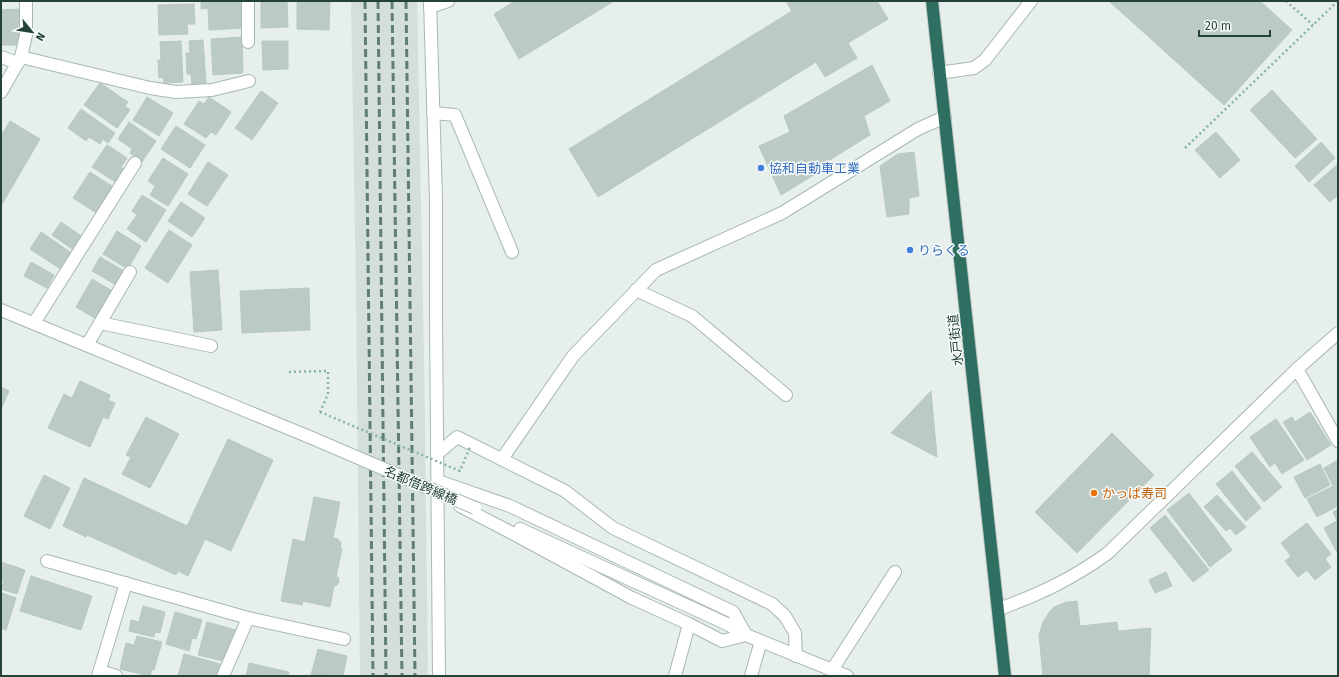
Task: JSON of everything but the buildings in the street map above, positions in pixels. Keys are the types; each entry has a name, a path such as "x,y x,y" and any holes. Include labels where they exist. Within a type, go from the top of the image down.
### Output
{"highway":[{"name":"水戸街道","path":"932,1 999,609 1005,676"}],"street":[{"path":"248,1 248,42"},
{"path":"439,676 436,199 430,4 448,1"},
{"path":"939,73 974,68 985,60 1031,1"},
{"path":"1,92 19,60 26,35 29,2"},
{"path":"1,57 176,92 212,90 249,81"},
{"path":"433,113 455,115 512,252"},
{"path":"502,459 573,356 656,270 782,213 918,129 945,117"},
{"path":"34,324 135,163"},
{"path":"87,345 130,272"},
{"path":"636,290 692,316 786,395"},
{"name":"名都借跨線橋","path":"1,310 312,438 475,508 727,624 761,642 847,676"},
{"path":"100,323 211,346"},
{"path":"999,609 1036,596 1072,577 1108,553 1297,369 1338,333"},
{"path":"1297,369 1338,441"},
{"path":"437,454 457,437 565,491 613,528 772,604 785,616 795,633 796,656"},
{"path":"438,481 510,506 733,612 746,635 722,640 632,598 438,495"},
{"path":"47,561 248,618 344,640"},
{"path":"832,670 895,572"},
{"path":"116,676 99,674 126,584"},
{"path":"223,676 248,618"},
{"path":"675,676 689,624"},
{"path":"751,676 761,642"}],"path":[{"path":"1286,1 1313,25"},
{"path":"1185,148 1338,1"},
{"path":"289,372 328,371 328,394 320,412 460,471 470,447"}],"shaded area":[{"path":"351,1 417,1 424,356 428,676 360,676"}],"railway":[{"path":"365,1 373,676"},
{"path":"378,1 386,676"},
{"path":"392,1 402,676"},
{"path":"406,1 415,676"}],"place":[{"name":"協和自動車工業","path":"761,168"},
{"name":"りらくる","path":"910,250"},
{"name":"かっぱ寿司","path":"1094,493"}]}
